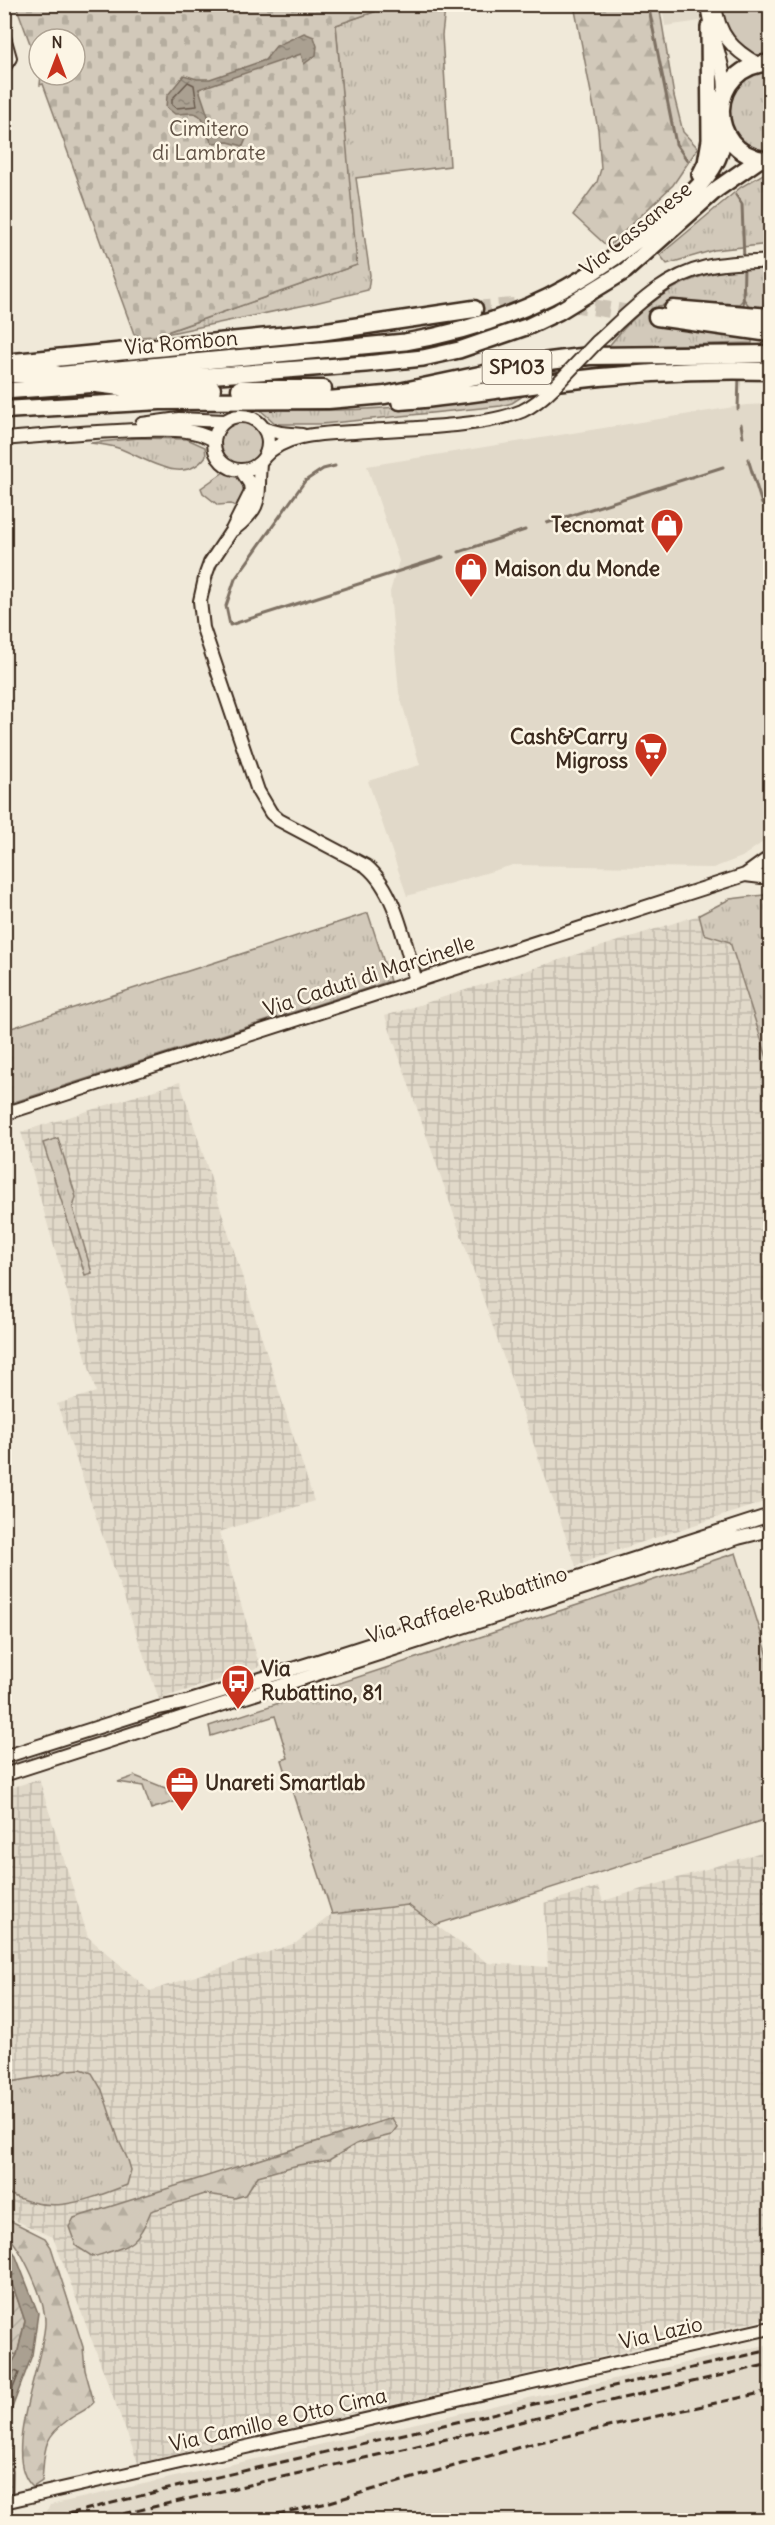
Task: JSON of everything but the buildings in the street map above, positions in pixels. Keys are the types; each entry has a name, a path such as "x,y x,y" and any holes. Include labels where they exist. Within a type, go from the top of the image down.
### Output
{"highway":[{"path":"4,363 279,337 474,309"},
{"path":"771,317 730,312 657,313 771,333"},
{"name":"SP103","path":"4,410 160,401 328,400 385,395 542,362 589,357 771,354"},
{"name":"SP103","path":"285,400 318,404 368,403 462,396 553,382 628,374 690,370 771,371"},
{"path":"4,374 59,381"},
{"name":"SP103","path":"96,384 137,389 338,389 466,378"}],"main road":[{"path":"673,210 698,179 708,157 710,140 709,27"},
{"path":"725,92 739,74 767,63"},
{"name":"Via Cassanese","path":"361,347 405,342 454,332 542,302 621,254 699,186 713,168 723,148 724,130 721,111 725,92"},
{"path":"724,130 740,150 765,160"},
{"name":"Via Cassanese","path":"360,364 423,358 459,350 529,326 558,312 625,271 717,189 765,160"},
{"name":"Via Rombon","path":"4,390 59,381 361,347"},
{"name":"Via Rombon","path":"4,380 96,384 360,364"},
{"path":"4,396 59,381"}],"street":[{"path":"707,4 709,27 723,65 725,92"},
{"path":"715,4 722,33 729,44 767,63"},
{"path":"4,37 10,58 4,67"},
{"path":"265,429 281,434 306,436 494,419 524,410 541,399 597,342 655,290 668,282 705,267 771,261"},
{"path":"232,530 247,519 258,499 261,489 262,460 268,442 265,429 259,422 246,416 235,416 225,421 217,430 214,440 220,460 232,468 241,470 252,468 262,460 278,446 306,436"},
{"path":"115,430 170,419 225,421"},
{"path":"4,439 115,430 188,430 214,440"},
{"path":"241,470 250,484 251,492 232,530 210,563 200,601 203,628 258,791 271,813 279,820 366,866 377,876 391,902 416,981"},
{"name":"Via Caduti di Marcinelle","path":"4,1114 745,875 771,857"},
{"name":"Via Caduti di Marcinelle","path":"745,875 771,878"},
{"name":"Via Raffaele Rubattino","path":"4,1757 158,1708 187,1702 309,1664 771,1515"},
{"name":"Via Raffaele Rubattino","path":"4,1775 715,1545 771,1530"},
{"name":"Via Lazio","path":"561,2377 771,2328"},
{"name":"Via Camillo e Otto Cima","path":"10,2501 561,2377"}],"shaded area":[{"path":"662,5 699,5 701,21 665,26"},
{"path":"770,404 770,837 742,857 713,868 513,865 407,896 368,781 420,765 399,693 390,592 399,561 367,466 746,405"},
{"path":"699,915 704,934 730,942 770,1067 770,1500 576,1566 385,1016"},
{"path":"180,1082 314,1501 219,1532 260,1667 159,1699 57,1404 96,1392 21,1132"},
{"path":"39,1779 88,1937 150,1991 296,1943 332,1914 408,1905 488,1963 548,1967 544,1903 598,1887 603,1901 768,1850 770,1861 770,2318 138,2463 53,2237 5,2216 4,1790"},
{"path":"770,2344 770,2520 45,2520 44,2517 50,2505"}],"green space":[{"name":"Cimitero di Lambrate","path":"11,5 394,5 336,25 357,265 155,336 140,337 134,334 44,87 87,87 87,27 27,27 27,35 17,8"},
{"path":"394,5 458,5 445,9 442,35 450,166 356,178 370,275 368,290 156,336 356,265 336,25"},
{"path":"574,5 659,5 674,96 683,132 698,148 673,185 608,247 573,215 597,182 601,169 598,129"},
{"path":"719,5 770,5 770,56 750,54 742,48 725,24"},
{"path":"770,70 770,153 756,151 745,145 736,135 730,123 728,110 730,97 737,85 750,75"},
{"path":"770,170 770,244 714,250 667,264 660,255 741,187"},
{"path":"770,267 770,308 749,306 744,299 739,304 694,302 658,306 656,323 752,337 752,343 608,347 642,311 669,291 683,284 698,277 721,272"},
{"path":"532,390 512,403 501,406 322,424 276,424 258,408 326,410 395,407"},
{"path":"242,422 250,423 257,428 262,435 262,451 257,458 250,463 242,464 234,463 227,458 222,451 221,443 222,435 227,428 234,423"},
{"path":"139,438 187,439 205,447 206,456 197,465 186,470 175,470 118,448 90,443"},
{"path":"224,472 239,475 247,491 238,507 231,504 218,505 203,493 201,488"},
{"path":"770,896 770,1067 730,942 704,934 699,915 730,899"},
{"path":"368,913 390,981 5,1105 5,1030"},
{"path":"58,1138 76,1197 73,1208 92,1273 85,1275 43,1143"},
{"path":"770,1519 770,1523 5,1769 4,1764"},
{"path":"736,1553 770,1662 770,1818 435,1925 408,1905 332,1914 282,1760 288,1758 275,1716 211,1736 209,1726"},
{"path":"135,1776 173,1791 173,1797 176,1793 187,1798 151,1809 143,1786 118,1782"},
{"path":"81,2069 92,2073 102,2090 131,2170 127,2185 80,2201 52,2205 21,2199 5,2192 5,2083"},
{"path":"392,2118 397,2127 391,2135 356,2144 329,2160 298,2165 258,2176 245,2195 235,2198 205,2194 151,2211 141,2232 123,2247 93,2257 76,2246 69,2227 74,2218"},
{"path":"5,2218 45,2238 51,2247 83,2347 85,2370 94,2402 53,2433 44,2454 42,2481 33,2487 24,2473 21,2455 22,2433 43,2341 44,2314 42,2301 32,2275 19,2250 5,2232"},
{"path":"4,2268 9,2274 25,2321 17,2355 5,2351"},
{"path":"5,2351 17,2355 5,2376"}],"water":[{"path":"304,33 314,37 317,46 316,55 304,64 301,54 199,89 214,134 240,125 246,139 243,146 228,142 213,143 200,116 191,113 175,114 166,107 167,96 184,75 197,79 210,79 265,60 276,46"},
{"path":"5,2240 15,2254 38,2313 32,2355 12,2408 9,2438 13,2471 12,2520 5,2520 4,2376 17,2355 25,2321 5,2268"}],"waterway":[{"path":"648,4 676,144 687,160"},
{"path":"736,195 742,204 744,261"},
{"path":"743,309 744,267"},
{"path":"738,409 739,375"},
{"path":"741,424 743,437"},
{"path":"748,459 762,504"},
{"path":"335,466 323,469 305,481 235,579 226,606 230,625 443,557"},
{"path":"547,523 723,467"},
{"path":"769,523 770,527"},
{"path":"459,552 525,530"}],"tunnel":[{"path":"474,309 553,303 657,317"}],"railway":[{"path":"44,2520 204,2480 770,2350"},
{"path":"97,2520 770,2364"},
{"path":"250,2520 323,2504 527,2445 770,2391"}],"place":[{"name":"Tecnomat","path":"667,554"},
{"name":"Maison du Monde","path":"471,598"},
{"name":"Cash&Carry Migross","path":"651,778"},
{"name":"Via Rubattino, 81","path":"238,1710"},
{"name":"Unareti Smartlab","path":"182,1812"}]}
